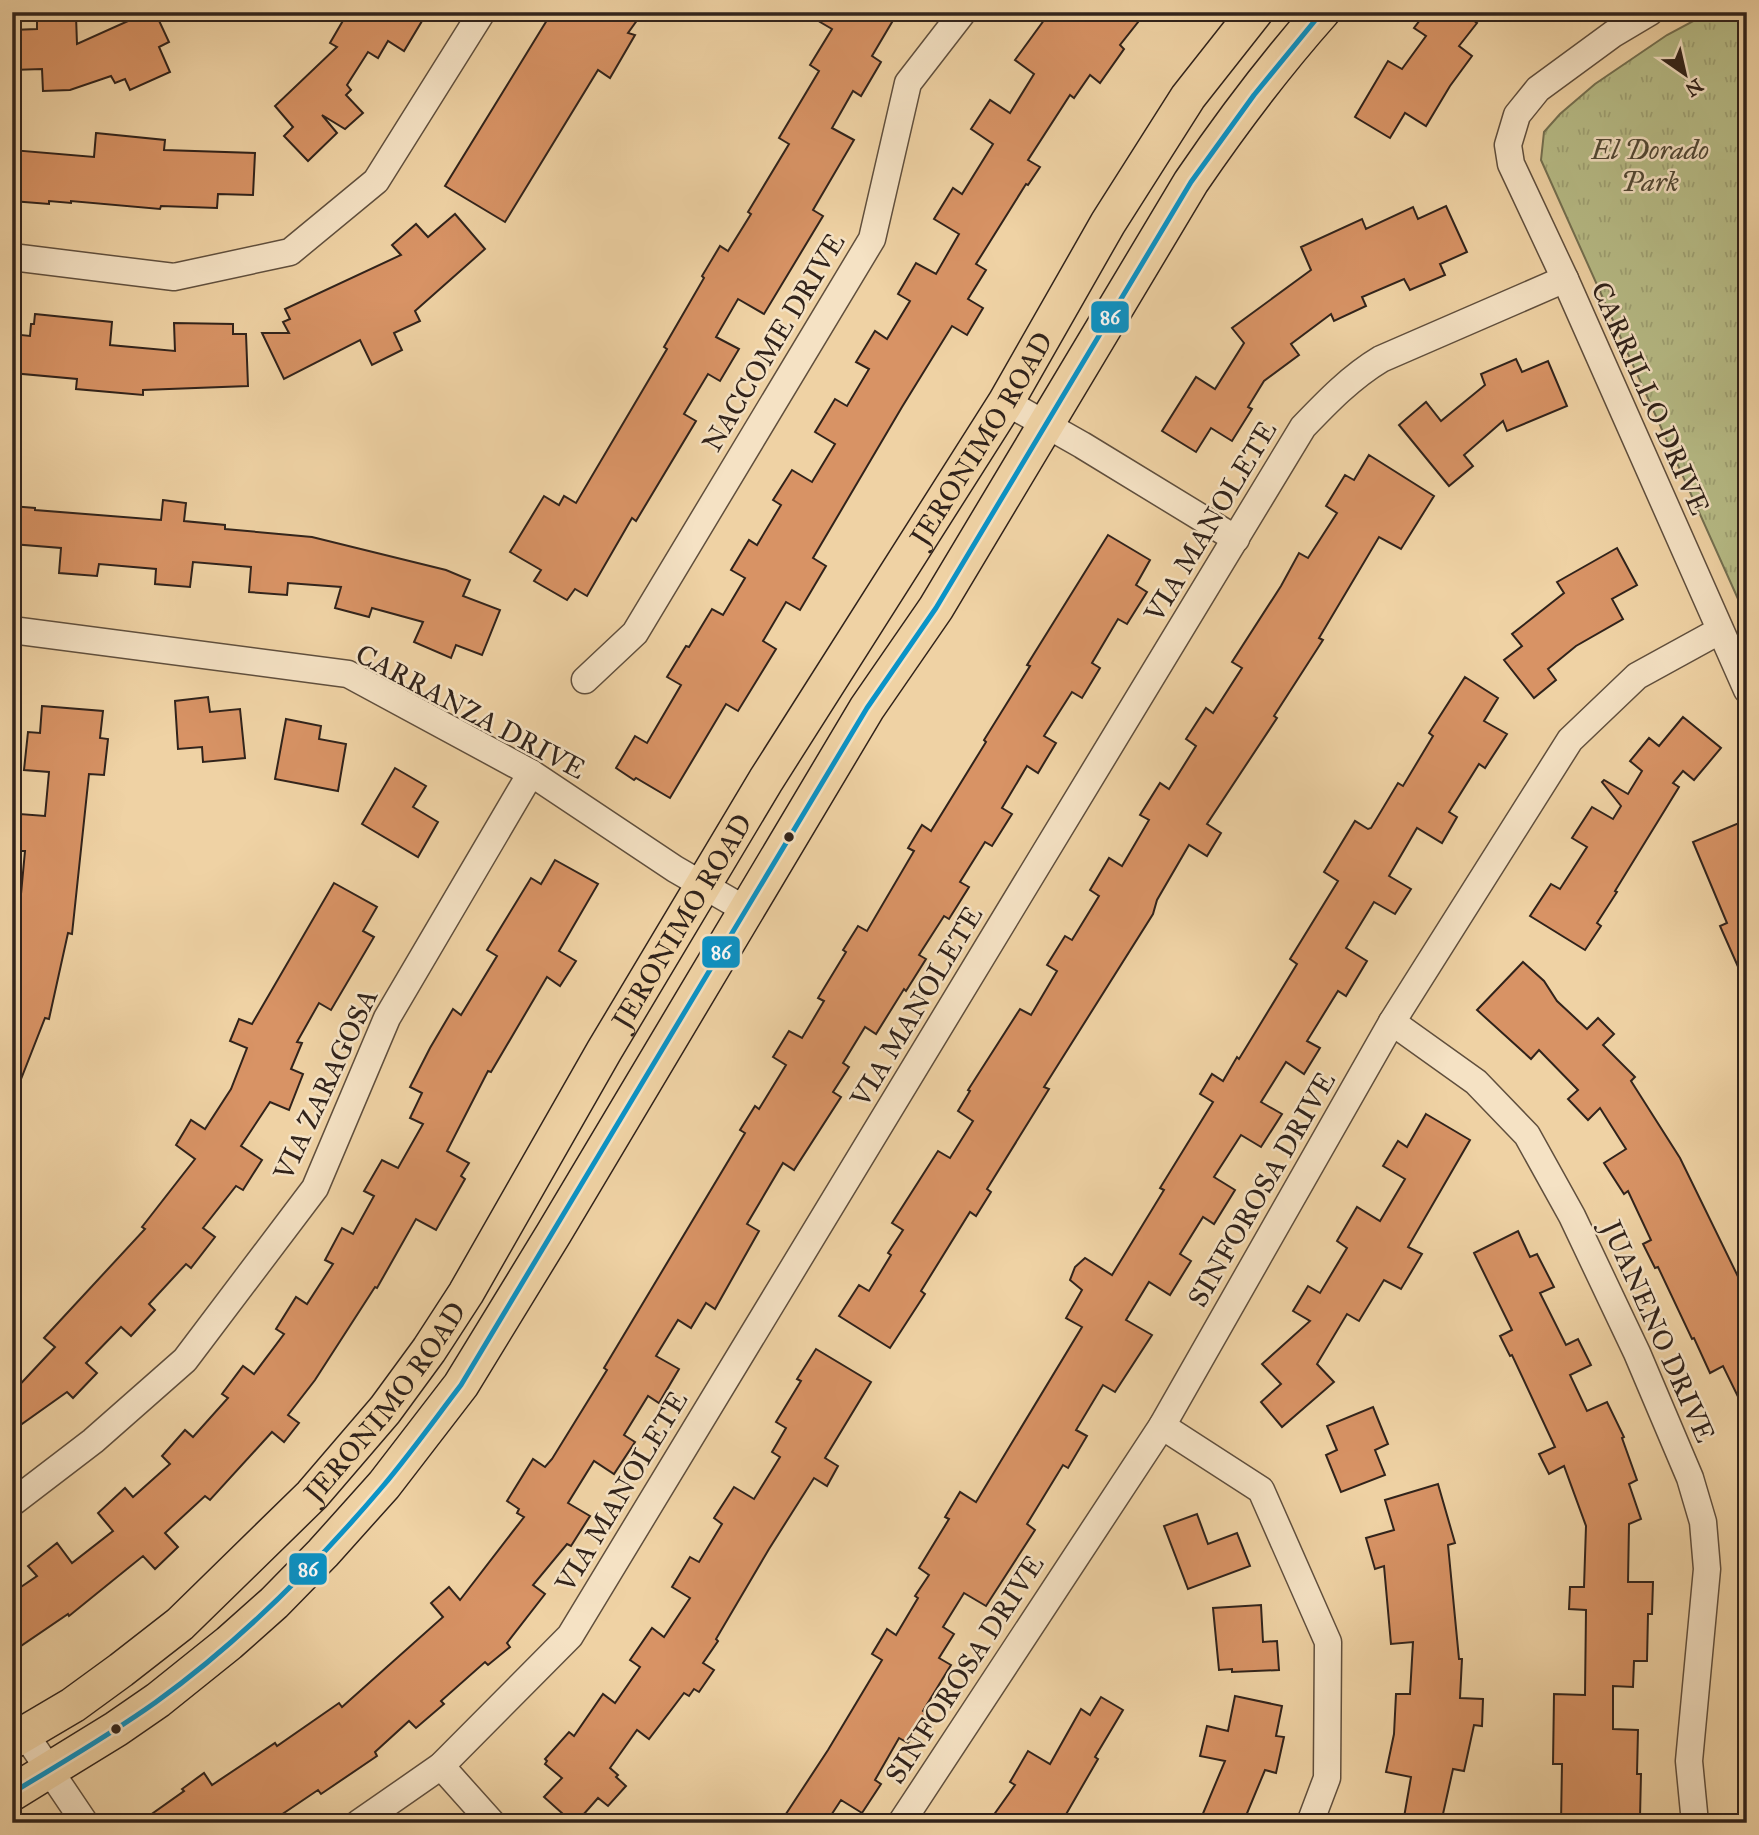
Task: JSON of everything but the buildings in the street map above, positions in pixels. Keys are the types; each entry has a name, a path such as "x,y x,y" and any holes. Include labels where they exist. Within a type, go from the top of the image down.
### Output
{"main road":[{"name":"JERONIMO ROAD","path":"19,1737 73,1705 180,1624 312,1495 385,1410 466,1293 604,1051 766,780 1006,402 1108,223 1188,97 1255,12"},
{"name":"JERONIMO ROAD","path":"12,1793 158,1700 229,1643 324,1553 384,1485 461,1385 867,708 936,608 1191,182 1230,124 1284,54 1322,12"}],"street":[{"path":"12,257 174,277 290,252 376,181 482,12"},
{"name":"NACCOME DRIVE","path":"585,680 635,633 872,239 908,83 963,12"},
{"name":"CARRILLO DRIVE","path":"1650,12 1613,34 1538,89 1520,109 1508,145 1511,164 1565,279 1747,690"},
{"name":"VIA MANOLETE","path":"359,1823 441,1766 570,1636 1303,427 1334,395 1367,367 1381,359 1565,279"},
{"path":"1006,402 1236,539"},
{"name":"CARRANZA DRIVE","path":"12,630 348,674 531,774 675,869 746,910"},
{"name":"SINFOROSA DRIVE","path":"901,1823 1162,1426 1392,1022 1570,740 1637,676 1719,631"},
{"name":"VIA ZARAGOSA","path":"12,1503 93,1441 185,1360 314,1188 387,1017 531,774"},
{"name":"JUANENO DRIVE","path":"1392,1022 1476,1082 1527,1135 1572,1216 1637,1353 1690,1478 1703,1522 1707,1569 1689,1761 1695,1823"},
{"path":"1162,1426 1261,1490 1328,1642 1327,1778 1310,1823"},
{"path":"19,1737 51,1770 85,1823"},
{"path":"441,1766 492,1823"}],"green space":[{"name":"El Dorado Park","path":"1710,12 1747,12 1747,619 1541,160 1544,132 1560,114 1595,84 1667,35"}],"transit line":[{"name":"86","path":"12,1793 156,1702 248,1628 304,1573 383,1486 461,1385 867,708 936,608 1191,182 1254,95 1322,12"}]}
